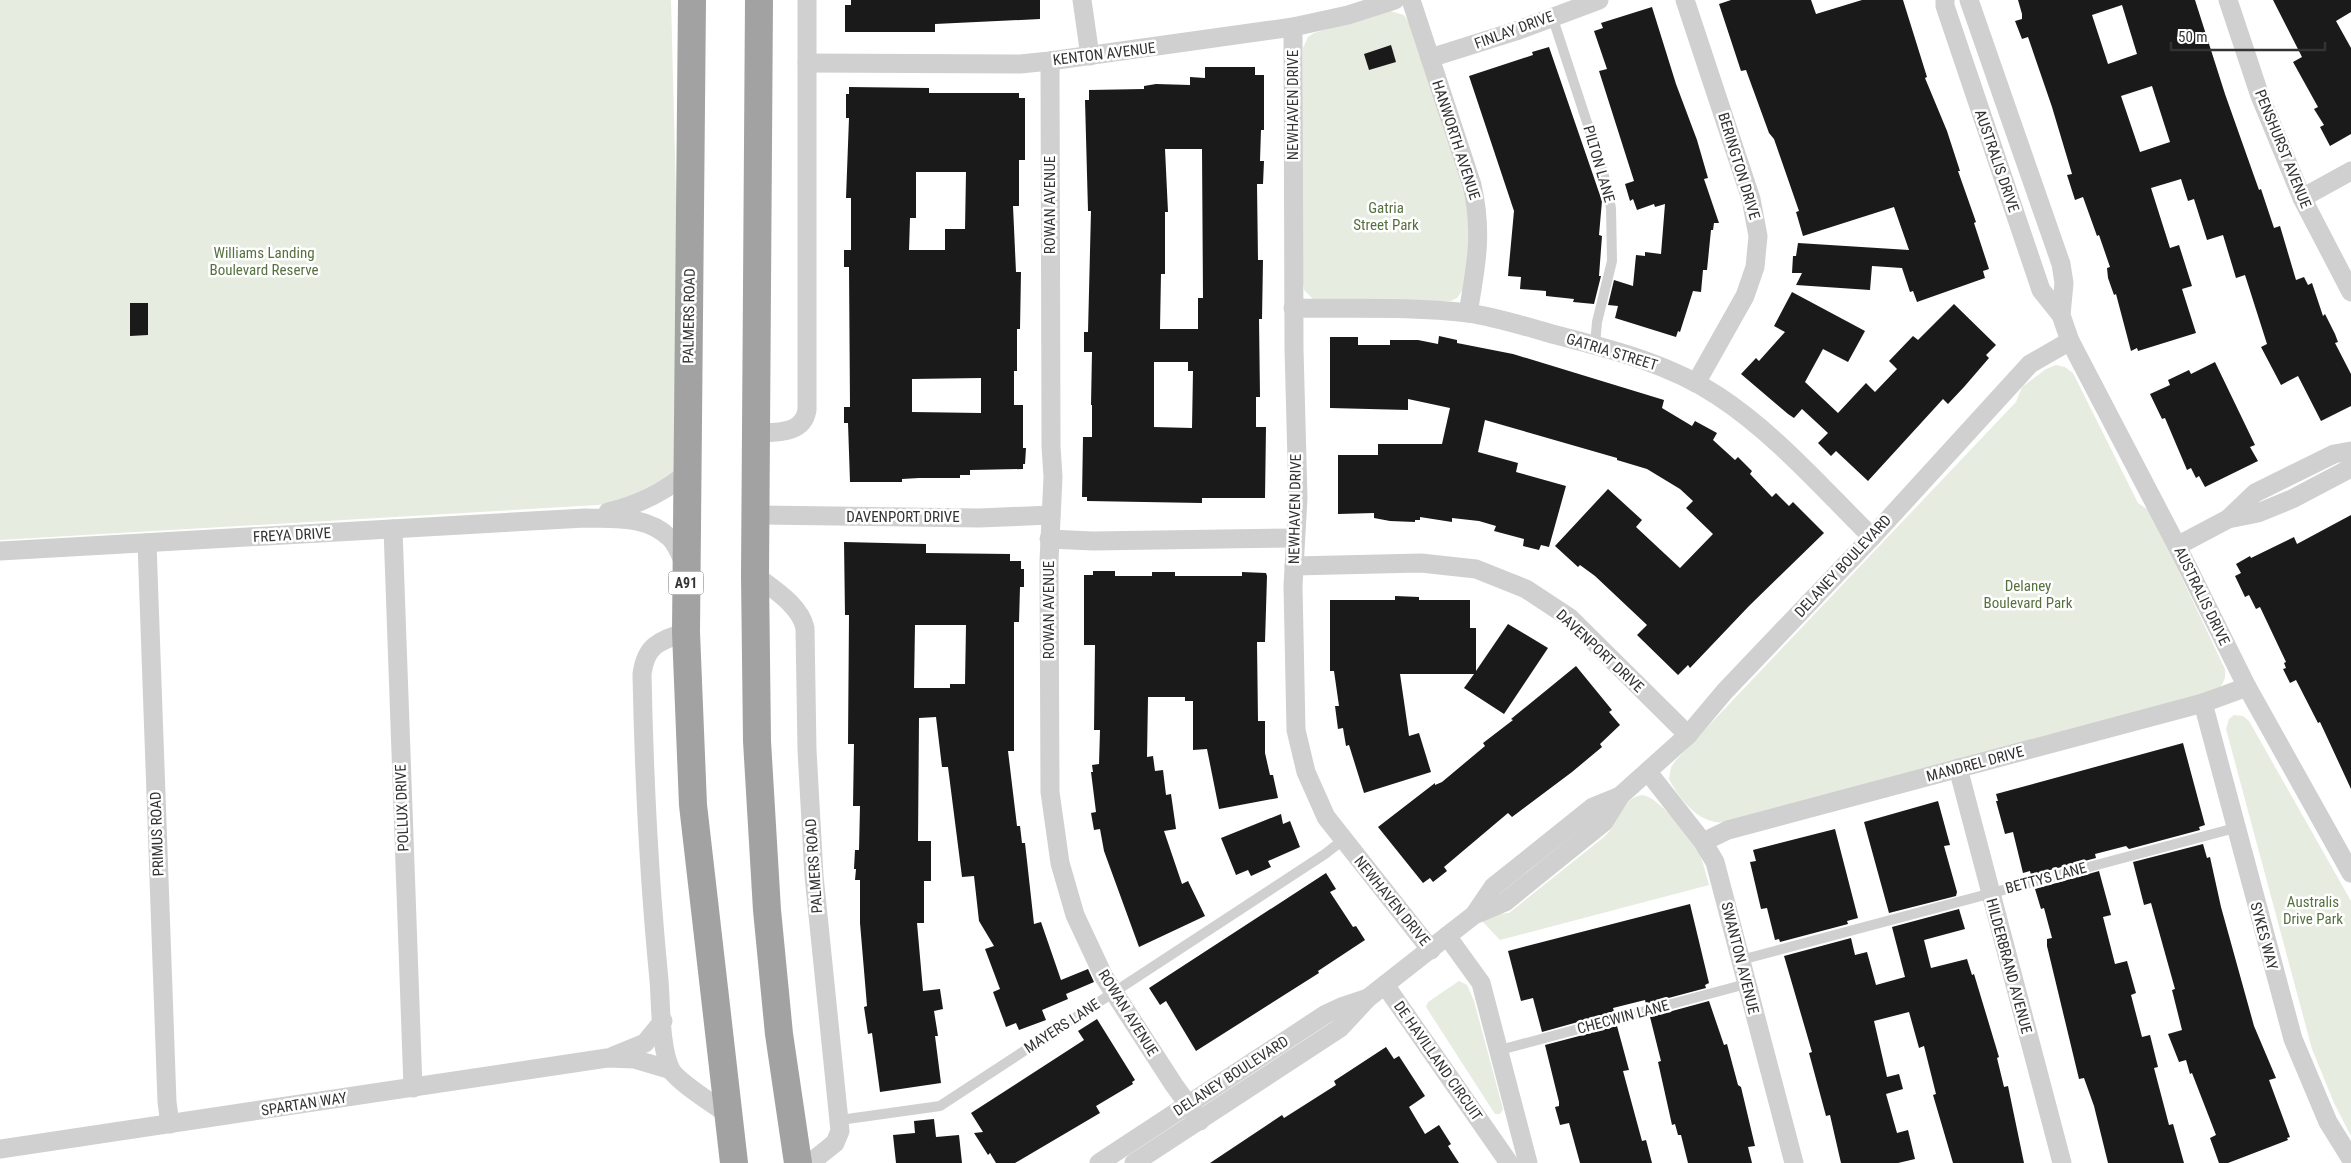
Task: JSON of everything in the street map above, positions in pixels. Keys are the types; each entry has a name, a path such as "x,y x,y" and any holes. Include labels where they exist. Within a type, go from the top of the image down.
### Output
{"highway":[{"name":"PALMERS ROAD","path":"692,0 686,632 693,805 734,1163"},
{"path":"758,0 755,575 757,741 767,910 779,1034 798,1163"}],"street":[{"path":"756,433 788,431 798,427 806,419 807,0"},
{"path":"1082,0 1090,56"},
{"name":"KENTON AVENUE","path":"807,63 1020,64 1050,61 1293,27 1348,15 1395,0"},
{"name":"HANWORTH AVENUE","path":"1411,0 1477,205 1479,236 1468,313"},
{"name":"FINLAY DRIVE","path":"1430,58 1599,0"},
{"name":"BERINGTON DRIVE","path":"1685,0 1751,198 1758,236 1755,267 1745,296 1696,383"},
{"name":"AUSTRALIS DRIVE","path":"1945,0 1945,6 2041,290 2062,315"},
{"name":"AUSTRALIS DRIVE","path":"1969,0 2061,264 2064,282 2062,315 2070,341 2177,546 2247,687 2351,873"},
{"name":"PENSHURST AVENUE","path":"2228,0 2260,96 2302,198 2351,292"},
{"name":"NEWHAVEN DRIVE","path":"1293,27 1293,308 1298,498 1294,566 1294,705 1300,750 1315,796 1326,817 1431,950"},
{"name":"ROWAN AVENUE","path":"1050,61 1051,446 1053,477 1049,539 1050,764 1055,838 1066,887 1075,915 1095,961 1200,1121"},
{"path":"2302,198 2351,171"},
{"name":"GATRIA STREET","path":"1293,308 1428,310 1468,313 1496,318 1652,363 1696,383 1744,415 1872,536"},
{"name":"DELANEY BOULEVARD","path":"1134,1163 1340,1028 1368,998 1474,915 1493,886 1593,807 1620,796 1648,772 1688,735 1725,691 1872,536 2030,364 2070,341"},
{"path":"2177,546 2228,519 2255,493 2334,454 2351,451"},
{"path":"2228,519 2258,513 2292,500 2351,468"},
{"name":"FREYA DRIVE","path":"585,518 631,507 670,487 687,473"},
{"name":"DAVENPORT DRIVE","path":"756,515 979,518 1051,515"},
{"name":"FREYA DRIVE","path":"0,551 585,518 628,519 649,523 671,539 686,566"},
{"name":"POLLUX DRIVE","path":"393,529 413,1088"},
{"path":"1049,539 1093,541 1296,538"},
{"name":"PRIMUS ROAD","path":"146,543 167,1102 170,1124"},
{"name":"DAVENPORT DRIVE","path":"1294,566 1420,563 1476,569 1526,589 1570,618 1688,735"},
{"name":"PALMERS ROAD","path":"755,575 788,601 800,615 805,628 807,750 814,876 832,1064 840,1120 840,1131 836,1143 810,1163"},
{"path":"686,632 655,645 644,660 642,674 646,834 665,1045 671,1070 727,1114"},
{"name":"MANDREL DRIVE","path":"1703,842 1728,830 2203,703 2247,687"},
{"name":"SYKES WAY","path":"2203,703 2293,1039 2328,1122 2351,1159"},
{"name":"HILDERBRAND AVENUE","path":"1958,768 1989,893 2062,1163"},
{"name":"SWANTON AVENUE","path":"1648,772 1703,842 1715,862 1794,1163"},
{"path":"1447,936 1482,983 1528,1163"},
{"name":"DE HAVILLAND CIRCUIT","path":"1386,985 1509,1163"},
{"name":"DELANEY BOULEVARD","path":"1099,1163 1326,1014 1341,1006 1368,998"},
{"name":"SPARTAN WAY","path":"607,1058 644,1043 663,1021"},
{"name":"SPARTAN WAY","path":"0,1149 607,1058 634,1059 671,1070"},
{"path":"1492,1138 1519,1124"}],"lane":[{"name":"PILTON LANE","path":"1552,16 1603,171 1612,208 1612,261 1597,322 1595,345"},
{"name":"BETTYS LANE","path":"1741,960 2235,828"},
{"name":"MAYERS LANE","path":"840,1120 940,1106 1325,854 1343,840"},
{"name":"CHECWIN LANE","path":"1500,1050 1746,984"}],"green space":[{"name":"Williams Landing Boulevard Reserve","path":"0,0 671,0 683,472 621,503 0,540"},
{"name":"Gatria Street Park","path":"1390,11 1404,15 1411,26 1463,181 1471,237 1464,288 1457,298 1451,301 1313,299 1304,290 1302,278 1303,48 1308,37 1314,33"},
{"name":"Delaney Boulevard Park","path":"2056,365 2065,367 2073,373 2138,503 2150,511 2225,669 2223,684 2216,690 1726,822 1708,820 1699,816 1685,803 1669,779 1671,767 1676,760 2016,402 2022,387 2046,369"},
{"name":"Australis Drive Park","path":"2234,715 2243,716 2249,721 2351,901 2351,1136 2334,1103 2312,1049 2226,729 2229,719"},
{"path":"1642,795 1649,797 1666,810 1690,839 1700,855 1709,885 1500,940 1481,920 1498,914 1509,913 1604,837 1628,801"},
{"path":"1459,981 1467,985 1474,1001 1503,1109 1500,1114 1495,1114 1426,1007 1428,1002"}],"building":[{"path":"851,0 1040,0 1040,19 935,24 935,32 845,32 845,5 851,5"},
{"path":"1731,0 1811,0 1816,14 1862,0 1903,0 1927,77 1925,78 1947,131 1960,171 1958,171 1976,222 1974,223 1989,269 1983,271 1985,278 1917,302 1913,291 1910,292 1902,268 1872,266 1870,290 1796,285 1802,273 1792,273 1793,256 1796,256 1798,243 1909,250 1894,207 1803,236 1796,212 1799,211 1774,139 1769,133 1746,70 1741,71 1719,4"},
{"path":"2018,0 2195,0 2225,94 2274,228 2280,226 2296,280 2304,277 2308,285 2312,283 2323,316 2325,314 2335,334 2338,342 2335,343 2351,374 2351,406 2321,421 2298,376 2281,385 2261,347 2267,344 2245,275 2236,278 2223,235 2207,240 2194,199 2188,201 2181,179 2151,188 2170,248 2179,245 2192,286 2182,289 2196,333 2138,351 2137,348 2131,351 2116,294 2114,295 2108,278 2107,268 2110,267 2099,235 2097,236 2083,197 2075,200 2067,175 2072,174 2052,107 2028,37 2022,39 2015,21 2022,19","holes":["2122,5 2137,54 2108,64 2092,15","2152,86 2170,142 2140,152 2121,96"]},
{"path":"2273,0 2351,0 2351,12 2336,21 2351,48 2351,134 2330,146 2320,127 2324,125 2314,109 2318,107 2293,62 2302,57"},
{"path":"1652,7 1676,84 1697,140 1708,178 1704,179 1719,223 1714,223 1713,230 1711,230 1707,270 1703,270 1701,292 1693,291 1680,332 1678,331 1676,337 1615,318 1618,306 1608,305 1614,280 1633,286 1636,255 1645,256 1645,252 1661,254 1665,204 1655,207 1654,204 1637,210 1633,199 1630,201 1625,184 1634,181 1599,71 1607,69 1594,31 1603,28 1601,23"},
{"path":"1391,45 1396,62 1369,70 1364,54"},
{"path":"1549,47 1602,201 1599,235 1602,236 1599,276 1601,276 1594,304 1573,302 1574,299 1546,296 1546,291 1520,289 1521,277 1508,276 1514,211 1469,76 1533,55 1532,52"},
{"path":"1205,67 1255,67 1255,75 1264,75 1264,130 1261,130 1260,161 1264,161 1263,184 1257,184 1258,260 1263,260 1262,319 1259,319 1260,397 1256,397 1256,427 1266,427 1265,498 1202,498 1202,503 1087,501 1087,497 1082,497 1083,437 1092,437 1092,352 1084,352 1084,332 1088,332 1091,211 1088,211 1085,100 1089,100 1089,90 1144,89 1144,86 1156,84 1190,85 1190,77 1205,78","holes":["1165,149 1202,149 1203,298 1198,298 1198,329 1160,329 1161,274 1165,274 1165,212 1168,212","1154,362 1188,362 1188,371 1193,371 1192,428 1154,427"]},
{"path":"849,87 929,88 929,93 1019,93 1019,98 1025,98 1025,160 1019,160 1019,206 1013,206 1016,272 1021,272 1020,329 1017,329 1017,371 1014,371 1014,405 1023,405 1023,448 1026,448 1023,469 970,470 970,475 960,475 960,478 902,479 902,482 850,482 848,423 844,423 844,407 850,407 849,267 844,267 844,250 851,250 851,198 846,198 849,118 846,118 846,94 849,94","holes":["916,172 966,172 965,229 945,229 945,250 909,250 910,218 916,218","981,378 981,413 912,412 912,379"]},
{"path":"1792,292 1865,331 1848,362 1823,349 1805,382 1838,413 1866,383 1875,392 1897,369 1889,361 1913,336 1918,340 1954,304 1996,345 1986,355 1989,358 1948,404 1943,399 1868,481 1836,451 1831,456 1818,443 1828,433 1802,409 1794,418 1741,374 1756,358 1759,361 1785,332 1774,326"},
{"path":"130,303 148,303 148,335 130,336"},
{"path":"1439,336 1457,340 1457,343 1513,354 1664,400 1662,408 1692,426 1695,421 1717,433 1713,440 1735,460 1738,457 1752,471 1750,474 1772,497 1776,493 1789,506 1793,502 1824,533 1749,606 1690,668 1688,665 1678,675 1637,635 1647,625 1595,576 1580,565 1578,567 1555,546 1608,489 1642,520 1636,527 1680,568 1713,534 1686,508 1693,501 1680,489 1647,469 1617,460 1617,458 1485,420 1478,452 1518,463 1516,472 1566,486 1549,547 1541,545 1539,550 1523,546 1524,539 1494,531 1496,526 1479,521 1452,518 1452,522 1420,517 1420,520 1415,520 1415,522 1390,521 1374,518 1374,513 1338,514 1338,455 1378,455 1378,444 1442,444 1450,408 1408,399 1408,410 1330,408 1330,337 1358,337 1358,345 1390,345 1390,340 1418,340 1438,344"},
{"path":"2215,362 2255,445 2250,447 2258,461 2205,487 2199,476 2196,478 2191,468 2187,470 2165,418 2162,419 2150,394 2170,385 2168,380 2189,370 2191,374"},
{"path":"2351,515 2351,789 2320,722 2318,723 2296,680 2290,683 2283,669 2286,668 2284,663 2286,662 2260,607 2256,609 2249,595 2245,597 2235,576 2241,573 2236,564 2250,556 2251,558 2294,537 2297,544"},
{"path":"844,542 926,544 926,553 1010,554 1010,561 1021,561 1021,569 1024,569 1024,587 1020,587 1019,622 1014,622 1014,751 1008,751 1017,826 1020,826 1022,843 1025,843 1034,924 1041,922 1061,980 1088,969 1094,982 1066,994 1068,999 1042,1010 1046,1020 1019,1030 1016,1023 1006,1027 993,992 1000,989 985,949 994,946 979,921 974,876 962,877 948,767 942,767 936,717 919,718 918,841 931,841 931,881 924,881 924,923 917,923 923,991 940,989 943,1009 934,1011 938,1036 935,1036 941,1083 880,1092 872,1033 868,1034 864,1007 867,1006 860,923 860,880 855,880 856,869 854,869 855,850 859,850 860,806 853,806 854,744 848,744 849,615 845,615","holes":["915,625 966,625 965,684 950,684 950,688 914,688"]},
{"path":"1093,571 1115,571 1115,576 1152,576 1152,572 1175,572 1175,576 1242,576 1242,572 1266,573 1267,576 1265,642 1257,642 1258,721 1265,721 1265,753 1270,775 1273,775 1278,798 1219,809 1207,749 1193,750 1193,701 1185,701 1185,697 1148,697 1147,757 1153,756 1155,771 1163,770 1166,795 1171,794 1176,829 1164,831 1182,884 1188,881 1205,916 1139,947 1104,851 1100,829 1094,830 1091,813 1096,812 1091,772 1093,772 1092,765 1099,764 1100,730 1094,730 1095,645 1084,645 1084,575 1093,575"},
{"path":"1395,596 1419,597 1419,600 1470,600 1470,628 1476,628 1476,671 1508,624 1548,648 1504,714 1464,688 1474,674 1400,674 1409,736 1419,733 1431,772 1364,793 1349,745 1346,746 1343,728 1338,729 1335,706 1339,706 1334,671 1330,671 1330,600 1395,600"},
{"path":"1576,666 1612,710 1609,712 1620,725 1600,744 1602,747 1572,772 1512,817 1508,813 1444,867 1447,871 1433,882 1430,878 1423,883 1378,827 1435,783 1435,785 1442,782 1485,746 1483,743"},
{"path":"2183,743 2205,825 2199,827 2200,830 2129,849 2126,846 2095,854 2096,858 2031,875 2030,871 2023,873 2013,832 2005,834 1996,801 1998,801 1996,794"},
{"path":"1938,801 1950,845 1944,846 1957,892 1956,896 1889,913 1864,822"},
{"path":"1281,814 1283,824 1290,821 1300,847 1268,861 1271,867 1251,876 1248,870 1236,875 1221,838"},
{"path":"1835,829 1858,918 1847,921 1848,924 1780,942 1779,939 1775,940 1767,908 1761,909 1750,862 1756,861 1753,850"},
{"path":"2203,844 2207,858 2210,857 2221,907 2254,1026 2276,1078 2269,1080 2290,1137 2287,1138 2288,1140 2228,1163 2219,1163 2210,1138 2216,1135 2192,1073 2190,1074 2186,1060 2179,1062 2168,1034 2182,1030 2172,990 2175,989 2151,903 2144,905 2133,862"},
{"path":"2099,871 2111,915 2103,917 2115,964 2127,961 2136,993 2131,995 2142,1037 2150,1035 2158,1067 2154,1068 2169,1125 2173,1124 2184,1163 2108,1163 2094,1106 2084,1078 2079,1079 2047,946 2047,939 2052,938 2044,908 2041,909 2035,889"},
{"path":"1326,873 1336,889 1330,892 1353,927 1356,926 1365,940 1318,971 1319,973 1196,1051 1166,1001 1160,1005 1149,988"},
{"path":"1690,904 1709,983 1705,985 1706,988 1646,1004 1645,1000 1613,1008 1614,1012 1542,1032 1533,998 1521,1001 1508,951"},
{"path":"1959,909 1965,929 1924,940 1931,968 1967,959 1972,975 1974,974 1999,1057 1997,1058 2004,1087 2008,1086 2024,1163 1953,1163 1933,1095 1936,1094 1924,1046 1919,1048 1909,1012 1874,1021 1887,1077 1899,1074 1903,1089 1886,1094 1897,1133 1908,1130 1915,1159 1898,1163 1841,1163 1830,1115 1826,1116 1809,1053 1812,1052 1784,956 1851,938 1855,955 1867,952 1876,985 1905,977 1892,927"},
{"path":"1709,1001 1724,1045 1727,1044 1738,1085 1741,1087 1755,1146 1748,1147 1752,1163 1688,1163 1681,1135 1678,1135 1675,1124 1672,1125 1658,1062 1661,1061 1650,1017"},
{"path":"1097,1019 1135,1080 1132,1082 1133,1084 1096,1106 1100,1113 1015,1163 996,1163 990,1153 988,1155 974,1133 983,1132 971,1113 1084,1040 1078,1031"},
{"path":"1617,1026 1629,1070 1623,1071 1642,1141 1646,1140 1652,1163 1580,1163 1569,1123 1560,1125 1555,1107 1559,1106 1559,1102 1545,1045"},
{"path":"1386,1047 1394,1059 1399,1056 1425,1096 1409,1107 1425,1134 1439,1125 1451,1144 1448,1146 1459,1163 1210,1163 1282,1115 1284,1118 1336,1085 1334,1081"},
{"path":"934,1119 936,1137 959,1135 962,1163 896,1163 893,1135 915,1133 914,1121"}]}
